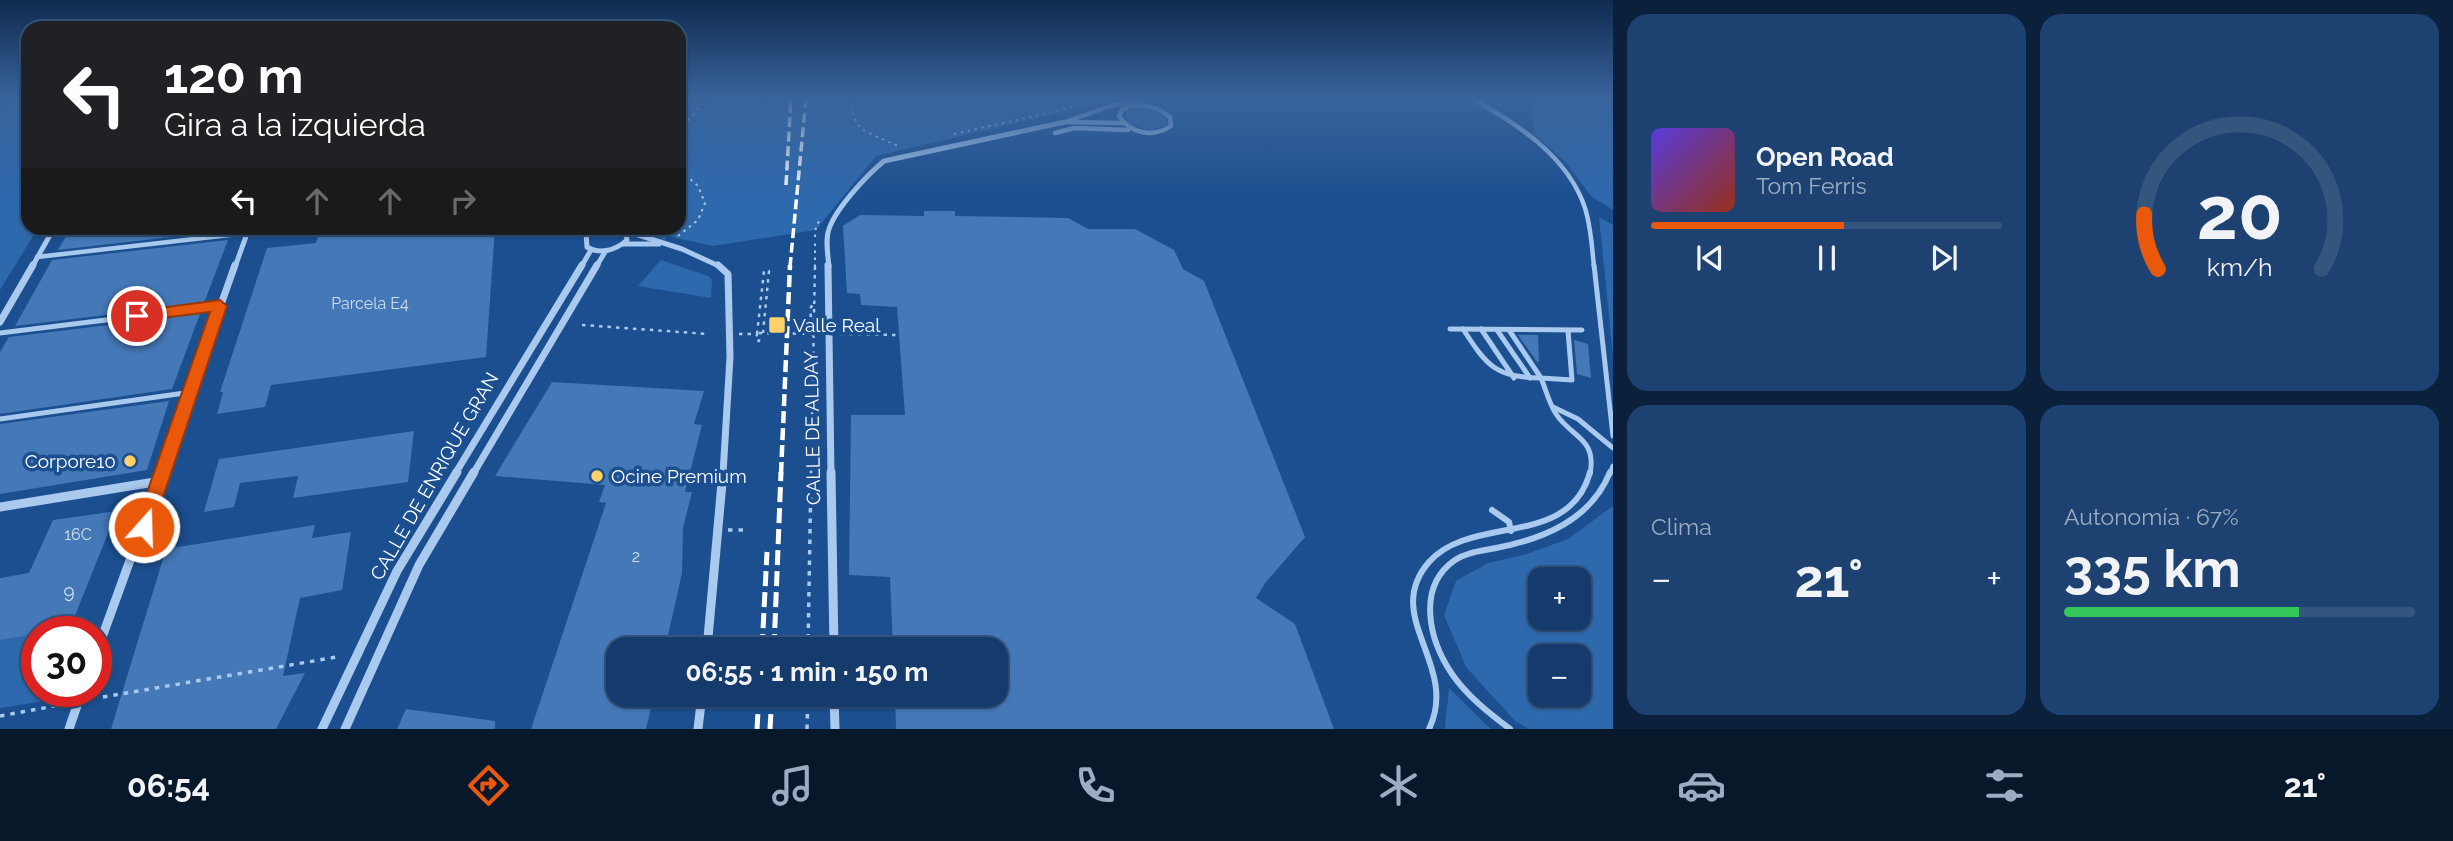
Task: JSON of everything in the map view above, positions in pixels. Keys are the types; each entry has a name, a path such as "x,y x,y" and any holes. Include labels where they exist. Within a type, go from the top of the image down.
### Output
{"street":[{"name":"CALLE DE ALDAY","path":"834,637 829,227 874,169 884,161 1018,132"},
{"path":"0,322 50,235"},
{"path":"110,616 161,481 246,235"},
{"path":"584,235 584,242 591,250 605,252 623,244 663,244"},
{"path":"623,244 627,240 626,235"},
{"path":"640,235 710,259 725,268 729,280 730,358 719,530 708,637"},
{"name":"CALLE DE ENRIQUE GRAN","path":"322,729 397,571 591,250"},
{"name":"CALLE DE ENRIQUE GRAN","path":"345,729 419,565 605,252"},
{"path":"0,508 161,481"},
{"path":"69,729 77,707"},
{"path":"698,729 701,707"},
{"path":"834,707 835,729"}],"lane":[{"path":"1055,133 1059,132"},
{"path":"1140,132 1152,132"},
{"path":"1523,132 1568,174 1582,196 1590,228 1613,436"},
{"path":"37,257 209,235"},
{"path":"0,333 220,306"},
{"path":"1450,329 1582,330"},
{"path":"1463,329 1489,367 1505,377 1572,380 1568,331"},
{"path":"1481,329 1514,378"},
{"path":"1497,330 1530,378"},
{"path":"1429,729 1439,697 1414,617 1415,592 1420,576 1430,560 1449,547 1536,524 1569,506 1580,495 1592,465 1588,447 1559,418 1541,378 1510,330"},
{"path":"0,419 192,391"},
{"path":"1552,407 1578,419 1613,448"},
{"path":"1510,729 1473,698 1444,662 1429,614 1433,584 1448,564 1464,555 1526,541 1572,521 1591,506 1605,489 1613,466"},
{"path":"1492,510 1509,522 1511,531"},
{"path":"144,527 166,524"}],"path":[{"path":"868,132 902,148 895,149"},
{"path":"953,134 962,132"},
{"path":"686,175 704,192 706,206 695,224 686,230"},
{"path":"808,637 816,226 821,219"},
{"path":"675,238 679,235"},
{"path":"764,271 769,271 760,334 764,271"},
{"path":"810,334 811,307 814,303"},
{"path":"582,325 708,334"},
{"path":"736,334 760,334"},
{"path":"728,530 743,530"},
{"path":"112,695 337,657"},
{"path":"0,716 49,707"},
{"path":"807,729 808,707"}],"shaded area":[{"path":"0,132 21,132 21,235 34,235 0,290"},
{"path":"686,132 979,132 876,156 816,230 713,246 667,236 665,240 653,235 686,235"},
{"path":"1613,132 1613,210 1591,196 1565,161 1534,134"},
{"path":"1599,217 1613,225 1613,356"},
{"path":"661,260 708,276 712,280 711,298 638,286"},
{"path":"1613,506 1613,729 1529,729 1515,721 1466,667 1444,615 1456,581 1488,563 1527,554 1568,539"},
{"path":"21,637 21,705 0,708 0,640"},
{"path":"1449,688 1487,726 1491,729 1445,729"}],"building":[{"path":"924,211 955,211 955,216 1068,218 1088,229 1135,229 1174,250 1183,269 1204,281 1305,537 1266,582 1256,598 1295,624 1334,729 896,729 895,707 1008,707 1008,637 892,637 890,577 849,575 851,415 905,415 897,307 861,305 860,294 847,293 843,226 860,215 924,216"},
{"path":"67,235 188,235 58,250"},
{"path":"495,235 486,357 271,385 265,407 217,414 223,392 220,392 267,248 316,243 318,236"},
{"path":"228,240 204,303 15,326 52,260"},
{"path":"200,314 172,389 0,414 0,352 9,337"},
{"path":"1518,335 1538,335 1539,362 1537,362"},
{"path":"1574,340 1588,344 1591,378 1577,374"},
{"path":"552,382 704,391 694,424 702,425 685,492 692,492 683,528 682,573 668,637 606,637 606,707 651,707 646,729 531,729 606,503 599,502 605,485 495,476"},
{"path":"169,401 147,470 0,494 0,424"},
{"path":"414,431 408,482 293,498 298,476 240,483 234,507 204,512 219,459"},
{"path":"117,511 75,616 21,616 21,637 0,640 0,578 29,573 53,520"},
{"path":"315,525 312,538 351,532 342,590 300,598 283,676 305,673 276,729 111,729 166,549"},
{"path":"406,709 495,721 495,729 397,729"}],"railway":[{"path":"786,185 789,132"},
{"path":"790,267 803,132"},
{"path":"781,474 790,265"},
{"path":"774,637 781,472"},
{"path":"763,637 767,552"},
{"path":"757,729 758,707"},
{"path":"770,729 771,707"}],"place":[{"name":"Valle Real","path":"777,325"},
{"name":"Corpore10","path":"130,461"},
{"name":"Ocine Premium","path":"597,476"}],"route":[{"path":"137,316 220,306 144,527"}]}
